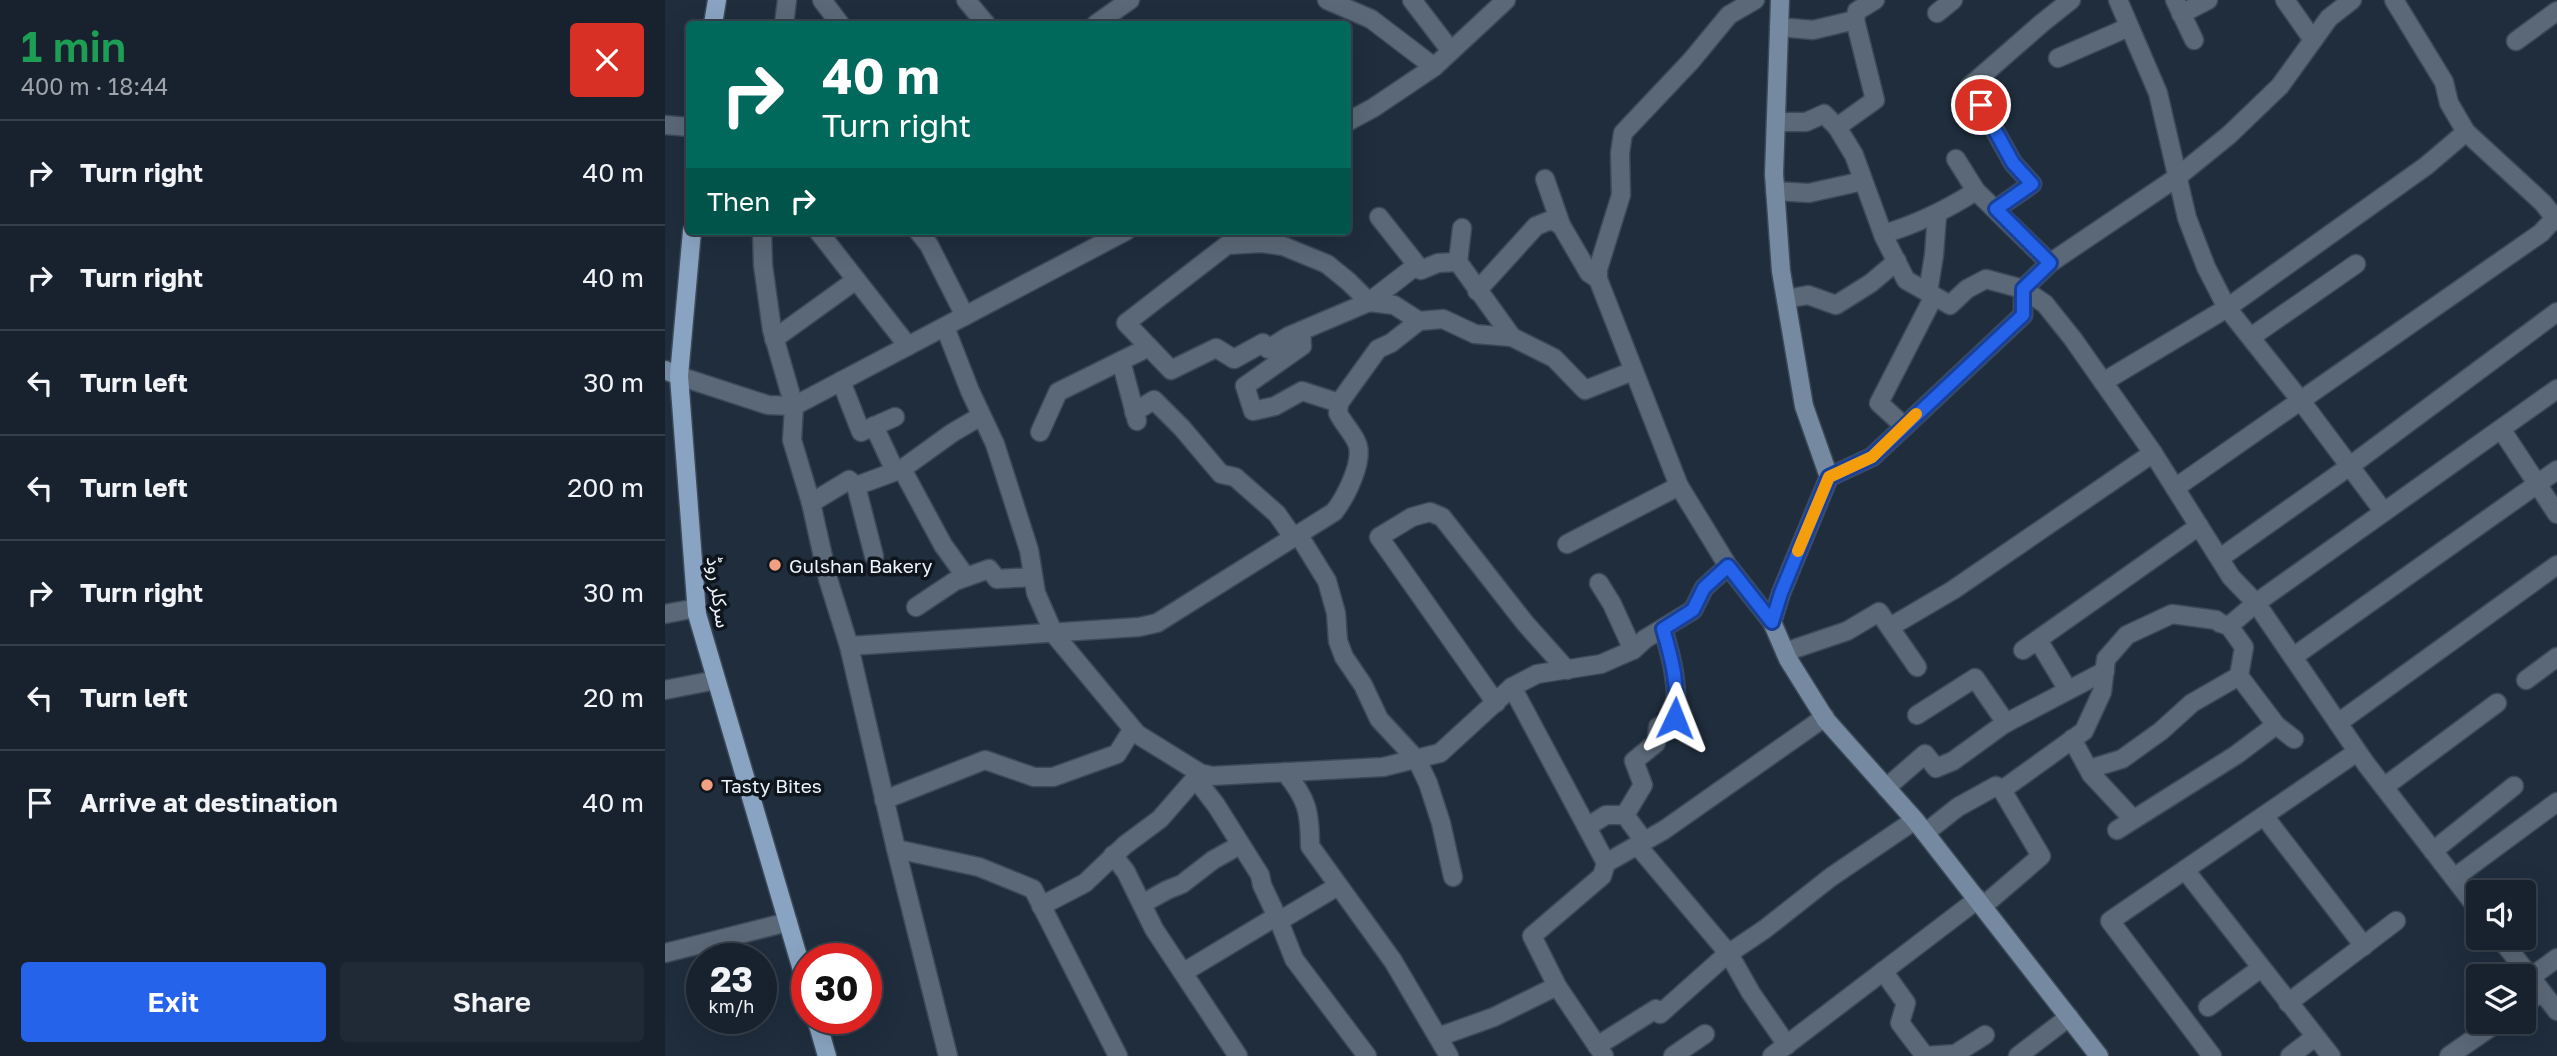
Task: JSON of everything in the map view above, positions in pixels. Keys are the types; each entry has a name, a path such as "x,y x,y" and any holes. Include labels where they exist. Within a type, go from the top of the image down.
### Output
{"main road":[{"path":"714,21 717,0"},
{"path":"1780,0 1775,191 1781,271 1804,406 1829,477 1781,593 1772,622 1805,688 1825,717 1920,826 2099,1056"},
{"name":"سرکلر روڈ","path":"691,235 672,373 697,608 794,943"},
{"path":"821,1034 827,1056"}],"street":[{"path":"784,21 787,0"},
{"path":"822,0 838,21"},
{"path":"966,0 984,21"},
{"path":"1100,21 1130,0"},
{"path":"1327,0 1371,19 1434,67"},
{"path":"1412,0 1451,51"},
{"path":"1351,120 1434,67 1506,0"},
{"path":"1755,0 1729,15 1691,61 1623,133 1620,153 1621,195 1598,269 1598,279 1679,486 1728,566 1772,622"},
{"path":"1837,127 1875,100 1856,20 1857,11 1875,0"},
{"path":"1937,13 1952,0"},
{"path":"1996,209 2032,184 2013,163 1970,86 2071,0"},
{"path":"2119,0 2158,93 2176,178 2196,243 2227,307 2384,512"},
{"path":"2194,40 2178,7 2208,0"},
{"path":"2285,0 2313,40"},
{"path":"1829,477 1872,457 2023,315 2023,289 2050,263 2176,178 2229,135 2280,86 2329,18 2352,0"},
{"path":"2175,488 2542,233 2556,219 2543,203 2466,132 2449,103 2444,82 2394,0"},
{"path":"2516,41 2557,11"},
{"path":"1780,27 1813,30 1856,20"},
{"path":"2059,58 2129,27"},
{"path":"1776,122 1805,122 1824,114 1837,127 1854,155 1883,233 1906,280 1950,305 1968,289 1986,279 2023,289 2045,304 2073,339 2153,453 2231,577 2256,603 2357,752 2466,894"},
{"path":"665,125 686,127"},
{"path":"2103,382 2227,307 2426,166 2466,132"},
{"path":"1957,159 1976,191 2050,263"},
{"path":"1545,179 1560,225 1589,272 1598,279"},
{"path":"1775,191 1809,193 1863,181"},
{"path":"1883,233 1909,227 1937,215 1976,191"},
{"path":"1904,426 1879,403 1931,294 1937,215"},
{"path":"1379,217 1421,270 1438,263 1458,262"},
{"path":"1477,291 1536,226 1551,220 1560,225"},
{"path":"1462,228 1458,262 1512,337"},
{"path":"762,235 763,265 774,338 794,407 792,440 811,503 828,579 849,646 884,800 948,1056"},
{"path":"821,235 908,346"},
{"path":"921,235 929,245 965,316"},
{"path":"672,373 768,405 794,407 1118,235"},
{"path":"1417,265 1369,302 1301,331 1268,349 1263,342 1234,359 1216,348 1171,370 1126,323 1227,245 1232,238 1283,246 1327,264 1369,302 1394,305 1419,321"},
{"path":"1786,299 1808,295 1836,305 1871,283 1897,261"},
{"path":"2251,337 2356,264"},
{"path":"774,338 856,280"},
{"path":"2220,558 2350,466 2557,312"},
{"path":"849,646 1054,634 1157,623 1334,512 1350,486 1358,458 1358,443 1338,413 1339,403 1378,349 1391,343 1419,321 1443,319 1475,334 1512,337 1553,358 1585,390 1633,371"},
{"path":"945,327 995,444 1029,550 1036,593 1054,634 1132,730 1198,775 1260,875 1294,959 1367,1056"},
{"path":"1301,331 1302,346 1245,386 1253,411 1275,406 1302,391 1339,403"},
{"path":"1040,432 1058,392 1149,347"},
{"path":"1121,361 1135,416 1154,400 1221,474 1235,477 1277,514 1327,581 1336,613 1338,640 1344,657 1363,685 1379,719 1417,760 1441,823 1453,877"},
{"path":"841,381 861,432 895,417"},
{"path":"2229,626 2256,603 2557,389"},
{"path":"856,486 898,470 981,416"},
{"path":"874,426 943,545 966,577"},
{"path":"2501,429 2557,514"},
{"path":"1890,627 1953,590 2153,453"},
{"path":"2293,657 2557,470"},
{"path":"811,503 849,480 856,486 874,556"},
{"path":"1567,544 1679,486"},
{"path":"1496,703 1379,537 1412,517 1430,512 1442,517 1525,623 1567,670"},
{"path":"2068,690 2030,645 2199,526"},
{"path":"2338,723 2557,565"},
{"path":"1198,775 1383,767 1440,753 1512,687 1537,674 1601,664 1633,650 1693,610 1704,588 1728,566"},
{"path":"916,607 955,581 989,569 997,579 1033,578"},
{"path":"1599,583 1633,650"},
{"path":"665,614 697,608"},
{"path":"1785,652 1847,631 1879,612 1917,667"},
{"path":"2001,790 2084,731 2102,692 2106,659 2127,635 2172,614 2216,620 2229,626 2244,647 2239,676 2276,724 2294,739"},
{"path":"1625,815 1643,785 1634,761 1656,743 1658,727 1675,718 1675,670 1663,629"},
{"path":"2526,680 2557,657"},
{"path":"1887,788 1925,754 1936,768 1953,761 2007,723 2105,671"},
{"path":"2089,769 2122,759 2161,731 2192,703 2239,676"},
{"path":"1917,715 1975,678 2007,723"},
{"path":"665,690 716,680"},
{"path":"1512,687 1606,863"},
{"path":"2384,787 2497,703"},
{"path":"1772,1056 2041,856 2001,790 1996,786 1831,877 1729,954 1660,1014 1656,1009 1600,1051 1557,986 1532,936 1602,876 1606,863 1664,830 1825,717"},
{"path":"2117,830 2236,755 2276,724"},
{"path":"884,800 985,760 1034,777 1053,777 1117,754 1132,730"},
{"path":"2071,739 2089,769 2133,819"},
{"path":"2212,1056 2110,921 2357,752"},
{"path":"1285,772 1303,794 1310,825 1310,846 1393,961 1450,1056"},
{"path":"1041,906 1085,883 1114,855 1160,819 1198,775"},
{"path":"2433,851 2514,786"},
{"path":"2454,878 2557,802"},
{"path":"1587,827 1606,815 1625,815"},
{"path":"1625,815 1641,843 1729,954 1751,993 1787,1045"},
{"path":"2264,816 2364,946"},
{"path":"1142,904 1182,884 1213,860 1240,845"},
{"path":"896,849 979,867 1033,889 1118,1056"},
{"path":"1114,855 1126,872 1154,929 1238,1056"},
{"path":"2185,870 2331,1056"},
{"path":"1184,972 1338,886"},
{"path":"2288,1003 2396,921"},
{"path":"665,953 788,922"},
{"path":"2510,950 2521,964"},
{"path":"2536,973 2557,958"},
{"path":"2208,1007 2261,968"},
{"path":"1883,971 1906,1003 1899,1023 1925,1056 1955,1054 1985,1035"},
{"path":"2536,984 2557,1011"},
{"path":"1438,1037 1494,1017 1557,986"},
{"path":"2536,996 2542,992"},
{"path":"2018,1056 2069,1017"},
{"path":"1673,1056 1705,1034"},
{"path":"2449,1056 2481,1034"},
{"path":"2290,1056 2315,1037"}],"slow traffic":[{"path":"1798,551 1829,477 1872,457 1916,414"}],"place":[{"name":"Gulshan Bakery","path":"775,565"},
{"name":"Tasty Bites","path":"707,785"}],"route":[{"path":"1675,718 1675,670 1663,629 1696,608 1704,588 1728,566 1772,622 1781,593 1829,477 1872,457 1940,390 2023,315 2023,289 2050,263 1996,209 2032,184 2013,163 1981,105"}]}
